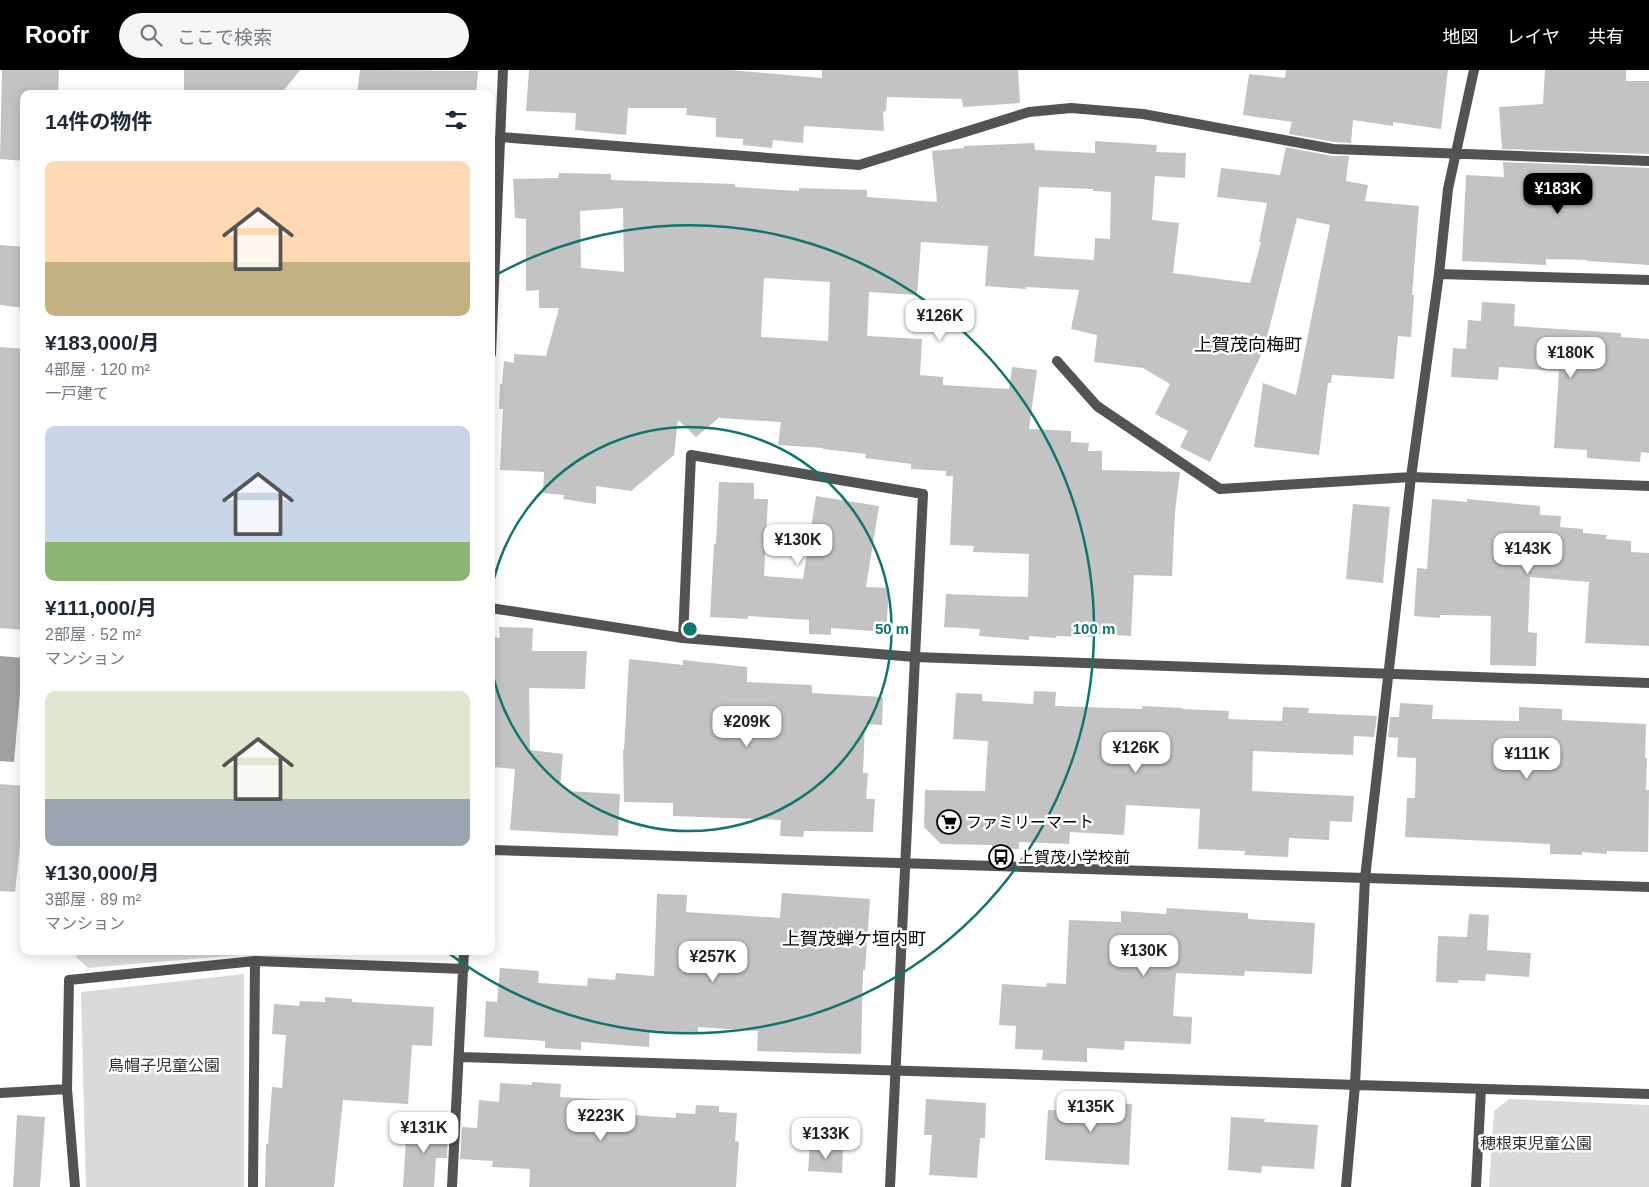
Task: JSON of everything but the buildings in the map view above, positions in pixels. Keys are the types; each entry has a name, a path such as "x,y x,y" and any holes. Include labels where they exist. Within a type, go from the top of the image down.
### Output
{"street":[{"path":"495,258 503,70"},
{"path":"1346,1187 1355,1085 1365,878 1388,674 1411,477 1439,274 1448,189 1474,70"},
{"path":"500,137 859,165 1029,112 1071,108 1143,114 1333,150 1649,161"},
{"path":"1439,274 1649,280"},
{"path":"1057,361 1097,406 1220,488 1411,477 1649,486"},
{"path":"683,638 691,455 923,494 890,1187"},
{"path":"495,609 683,638 915,657 1649,683"},
{"path":"495,850 1649,887"},
{"path":"452,1187 464,955"},
{"path":"75,1187 67,1089 69,980 280,957 464,969"},
{"path":"253,1187 255,961"},
{"path":"460,1056 1649,1094"},
{"path":"1476,1187 1481,1088"},
{"path":"0,1093 67,1089"}],"green space":[{"path":"76,955 239,955 88,968 76,957"},
{"name":"鳥帽子児童公園","path":"244,974 244,1187 86,1187 81,992"},
{"name":"穂根束児童公園","path":"1509,1099 1649,1105 1649,1187 1489,1187 1494,1111"}],"shaded area":[{"path":"0,656 20,658 20,693 14,762 0,761"}],"place":[{"name":"ファミリーマート","path":"949,822"},
{"name":"上賀茂小学校前","path":"1001,857"}],"district":[{"name":"上賀茂向梅町","path":"1248,345"},
{"name":"上賀茂蝉ケ垣内町","path":"854,939"}]}
